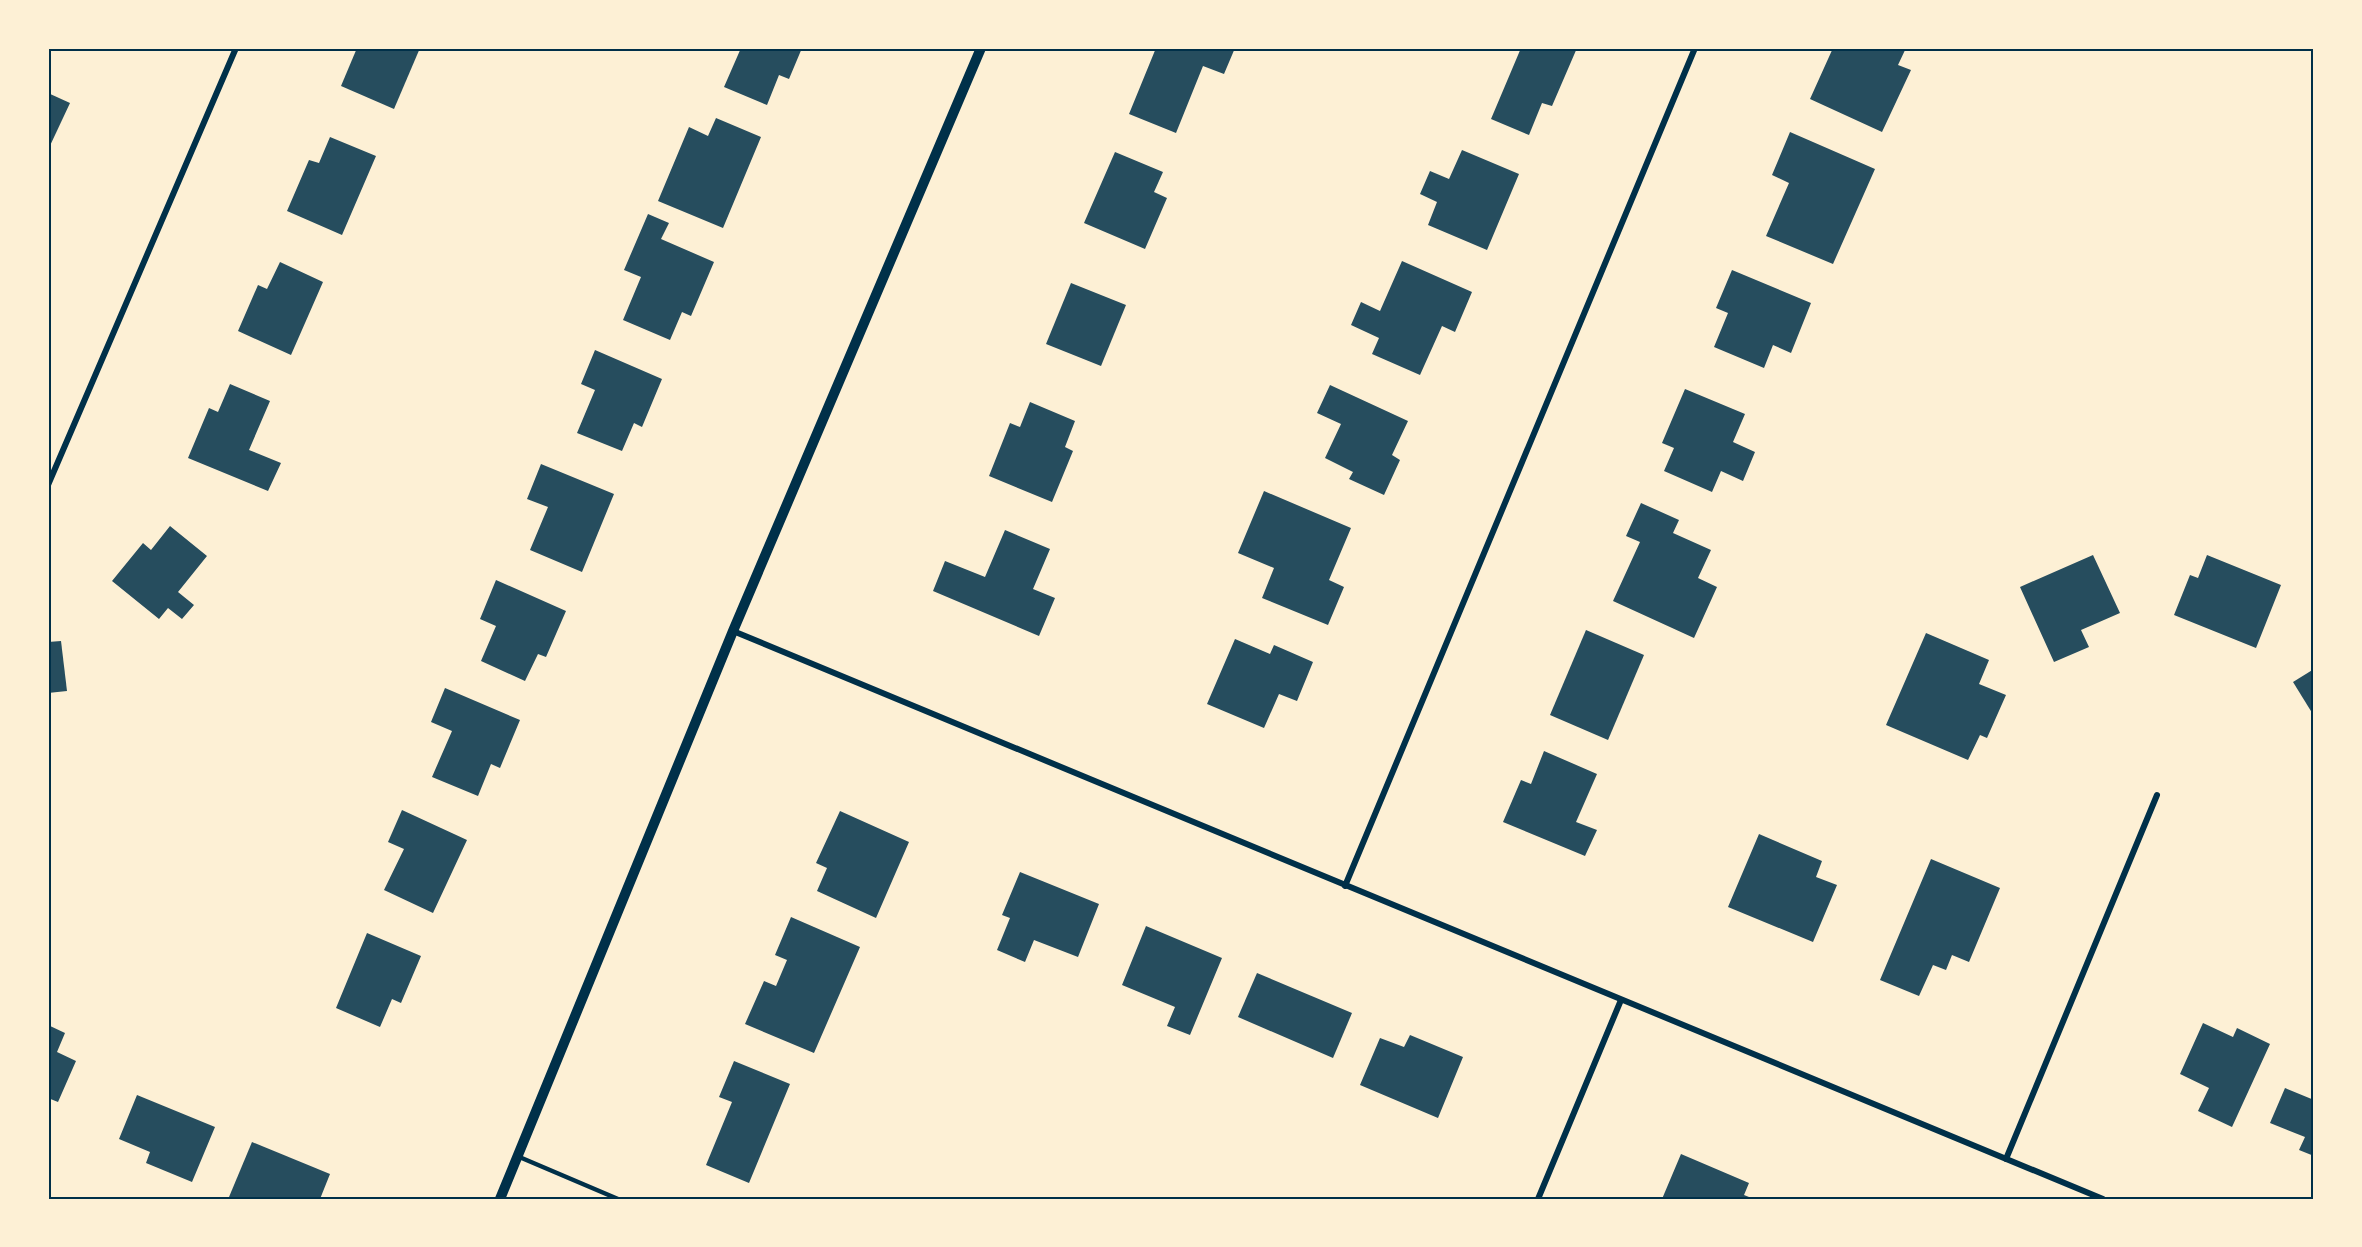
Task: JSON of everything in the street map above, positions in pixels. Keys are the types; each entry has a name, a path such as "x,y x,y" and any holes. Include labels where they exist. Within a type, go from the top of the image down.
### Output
{"street":[{"path":"48,485 236,48"},
{"path":"500,1199 733,631 981,48"},
{"path":"1345,886 1695,48"},
{"path":"733,631 2103,1199"},
{"path":"2006,1159 2157,795"},
{"path":"1538,1199 1621,1000"}],"lane":[{"path":"517,1156 618,1199"}],"building":[{"path":"357,48 420,48 394,109 341,86"},
{"path":"741,48 802,48 789,79 779,75 767,105 724,87"},
{"path":"1156,48 1235,48 1224,74 1203,66 1176,133 1129,114"},
{"path":"1521,48 1577,48 1552,106 1542,103 1529,135 1491,119"},
{"path":"1833,48 1906,48 1898,65 1911,70 1882,132 1810,99"},
{"path":"48,93 70,103 48,150"},
{"path":"716,118 761,137 723,228 658,201 689,127 708,136"},
{"path":"1790,132 1875,169 1833,264 1766,236 1789,183 1772,175"},
{"path":"330,137 376,156 342,235 287,211 309,160 319,163"},
{"path":"1462,150 1519,174 1487,250 1428,225 1437,202 1420,194 1430,171 1449,179"},
{"path":"1115,152 1163,172 1154,192 1167,198 1145,249 1084,223"},
{"path":"648,214 669,223 661,239 714,262 691,316 682,312 670,340 623,320 641,277 624,270"},
{"path":"1402,261 1472,292 1455,332 1442,326 1420,375 1372,354 1379,338 1351,325 1361,302 1380,311"},
{"path":"280,262 323,282 291,355 238,331 258,285 267,289"},
{"path":"1732,270 1811,303 1791,353 1773,345 1764,368 1714,347 1728,313 1716,308"},
{"path":"1071,283 1126,305 1101,366 1046,344"},
{"path":"595,350 662,379 642,427 634,423 622,451 577,433 595,390 581,384"},
{"path":"230,384 270,401 249,450 281,463 268,491 188,458 209,408 218,412"},
{"path":"1330,385 1408,421 1392,455 1400,460 1384,495 1349,479 1353,472 1325,458 1341,424 1317,413"},
{"path":"1685,389 1745,414 1733,442 1755,452 1743,481 1721,471 1712,492 1664,471 1674,448 1662,443"},
{"path":"1030,402 1075,421 1065,447 1073,451 1052,502 989,476 1010,423 1020,427"},
{"path":"541,464 614,494 582,572 530,550 548,507 527,499"},
{"path":"1264,491 1351,528 1329,580 1344,587 1328,625 1262,598 1274,568 1238,553"},
{"path":"1641,503 1679,520 1673,533 1711,550 1698,578 1717,587 1694,638 1613,601 1640,542 1626,536"},
{"path":"170,526 207,556 178,592 194,605 182,619 168,608 159,619 112,581 143,543 151,550"},
{"path":"1005,530 1050,549 1033,589 1055,598 1039,636 933,591 945,561 985,577"},
{"path":"2093,555 2120,613 2081,630 2089,647 2054,662 2020,587"},
{"path":"2207,555 2281,585 2256,648 2174,615 2190,575 2198,578"},
{"path":"496,580 566,611 546,657 538,654 525,681 481,661 496,626 480,619"},
{"path":"1586,630 1644,655 1608,740 1550,715"},
{"path":"1926,633 1989,660 1979,684 2006,695 1987,738 1980,735 1968,760 1886,725"},
{"path":"1235,639 1270,654 1274,645 1313,662 1297,701 1279,694 1264,728 1207,704"},
{"path":"61,641 67,691 48,693 48,642"},
{"path":"2314,669 2314,716 2293,682"},
{"path":"445,688 520,720 500,768 491,764 478,796 432,777 452,731 431,722"},
{"path":"1544,751 1597,774 1576,822 1597,830 1585,856 1503,822 1521,780 1531,784"},
{"path":"402,810 467,840 433,913 384,890 404,849 388,842"},
{"path":"840,811 909,842 876,918 817,891 827,868 816,863"},
{"path":"1759,834 1822,861 1816,877 1837,885 1813,942 1728,907"},
{"path":"1931,859 2000,888 1969,962 1952,955 1946,970 1933,965 1919,996 1880,980"},
{"path":"1020,872 1099,904 1078,957 1034,940 1025,962 997,950 1010,918 1002,915"},
{"path":"791,917 860,947 814,1053 745,1024 764,981 776,986 787,960 775,955"},
{"path":"1146,926 1222,958 1190,1035 1167,1026 1175,1007 1122,985"},
{"path":"367,933 421,956 401,1003 392,999 380,1027 336,1008"},
{"path":"1257,973 1352,1013 1333,1058 1238,1017"},
{"path":"2203,1023 2233,1037 2237,1028 2270,1044 2232,1127 2198,1111 2209,1088 2180,1074"},
{"path":"48,1025 65,1033 57,1052 76,1061 58,1102 48,1098"},
{"path":"1410,1035 1463,1057 1438,1118 1360,1085 1380,1038 1404,1047"},
{"path":"734,1061 790,1084 749,1183 706,1165 732,1102 719,1097"},
{"path":"2285,1088 2314,1100 2314,1156 2299,1150 2305,1137 2270,1123"},
{"path":"137,1095 215,1127 192,1182 146,1163 150,1152 119,1139"},
{"path":"252,1142 330,1174 320,1199 235,1199 229,1197"},
{"path":"1681,1154 1749,1183 1744,1195 1754,1199 1662,1199"}]}
